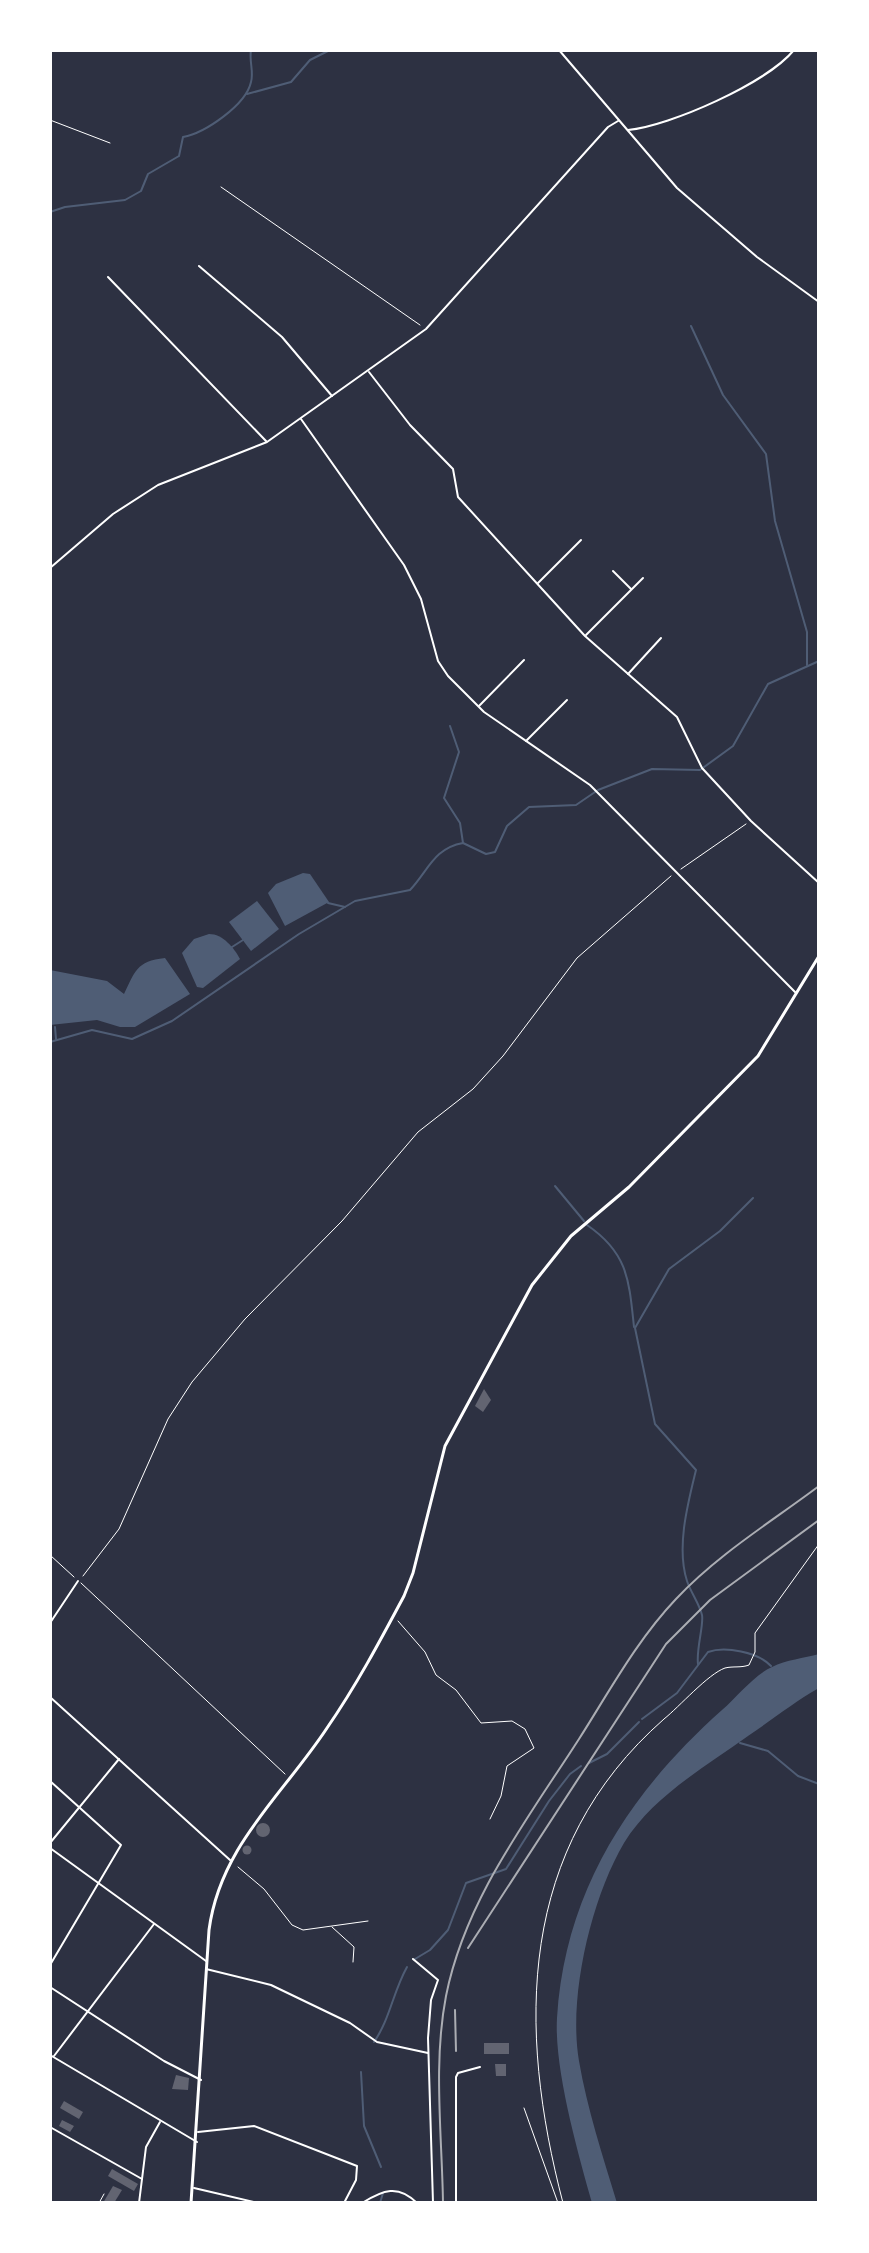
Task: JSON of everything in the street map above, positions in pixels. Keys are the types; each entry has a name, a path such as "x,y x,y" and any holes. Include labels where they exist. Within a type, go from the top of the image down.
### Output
{"main road":[{"path":"191,2203 211,1913 230,1860 327,1728 393,1617 413,1573 445,1446 532,1285 571,1236 629,1187 758,1056 819,956"}],"street":[{"path":"559,50 677,188 709,218 819,302"},
{"path":"627,130 682,117 769,72 794,50"},
{"path":"50,568 113,514 158,485 267,442 426,329 608,127 618,121"},
{"path":"199,266 282,337 333,397"},
{"path":"108,277 267,442"},
{"path":"369,372 410,425 453,469 458,497 585,636 677,717 703,768 751,821 819,883"},
{"path":"301,419 404,565 421,599 438,661 478,707 525,742 566,767 598,793 674,874 796,993"},
{"path":"538,584 581,540"},
{"path":"613,571 632,590"},
{"path":"585,636 643,578"},
{"path":"627,674 661,638"},
{"path":"478,707 524,660"},
{"path":"525,742 567,700"},
{"path":"50,1623 78,1581"},
{"path":"50,1697 230,1860"},
{"path":"50,1843 120,1759"},
{"path":"50,1781 121,1845 50,1965"},
{"path":"50,1848 97,1885 207,1961"},
{"path":"155,1923 52,2056 197,2142"},
{"path":"414,1961 438,1980 431,2000 429,2054 433,2203"},
{"path":"206,1969 271,1985 350,2023 375,2041 429,2054"},
{"path":"50,1987 164,2061 201,2080"},
{"path":"456,2203 456,2077 458,2073 480,2067"},
{"path":"139,2203 146,2147 160,2120"},
{"path":"198,2132 254,2126 357,2166 356,2180 344,2203"},
{"path":"50,2127 142,2179"},
{"path":"193,2188 258,2203"},
{"path":"362,2203 385,2190 398,2189 417,2203"}],"lane":[{"path":"99,2203 104,2194"}],"path":[{"path":"50,120 110,143"},
{"path":"221,187 426,329"},
{"path":"78,1581 119,1529 168,1419 192,1382 236,1329 342,1221 418,1132 473,1089 503,1056 577,958 674,874 751,821"},
{"path":"563,2203 544,2127 534,2039 536,1967 555,1887 585,1817 631,1750 722,1669 745,1667 752,1660 755,1633 819,1544"},
{"path":"50,1555 290,1778"},
{"path":"393,1617 425,1652 436,1675 456,1690 481,1723 512,1721 532,1739 534,1748 507,1766 501,1796 490,1819"},
{"path":"230,1860 264,1889 292,1925 303,1930 368,1921"},
{"path":"330,1925 354,1947 353,1962"},
{"path":"524,2108 558,2203"}],"water":[{"path":"303,873 310,874 329,902 285,926 268,893 276,884"},
{"path":"257,901 279,929 251,951 229,922"},
{"path":"209,934 223,939 240,959 203,988 197,987 182,953 194,939"},
{"path":"165,958 190,994 135,1027 120,1027 97,1020 50,1025 50,970 107,981 124,994 142,965"},
{"path":"819,1654 819,1688 664,1797 636,1826 612,1866 592,1920 577,2008 576,2036 582,2079 617,2203 592,2203 568,2111 557,2039 563,1972 573,1928 588,1887 631,1810 689,1742 765,1671"}],"building":[{"path":"484,1389 491,1400 483,1412 475,1406"},
{"path":"263,1823 270,1830 263,1837 256,1830"},
{"path":"247,1845 252,1850 247,1855 242,1850"},
{"path":"484,2043 509,2043 509,2054 484,2054"},
{"path":"495,2064 506,2064 506,2076 496,2076"},
{"path":"176,2075 189,2078 188,2090 172,2089"},
{"path":"64,2101 83,2112 79,2119 60,2108"},
{"path":"62,2120 74,2126 70,2132 59,2126"},
{"path":"112,2169 138,2184 134,2191 108,2176"},
{"path":"113,2186 122,2190 114,2203 103,2203"}],"waterway":[{"path":"50,212 65,207 125,200 141,191 148,174 179,156 183,137 213,124 241,100 252,78 251,50"},
{"path":"247,94 291,82 310,60 330,50"},
{"path":"691,326 723,395 766,454 775,521 807,632 807,665"},
{"path":"50,1042 92,1030 132,1039 172,1021 299,934 355,901 410,890 432,861 445,850 463,843 486,854 495,852 507,826 529,807 576,805 598,790 652,769 700,770 733,746 768,684 819,661"},
{"path":"450,726 459,752 444,798 460,823 463,843"},
{"path":"328,903 345,907"},
{"path":"232,947 243,940"},
{"path":"55,1027 56,1039"},
{"path":"555,1186 584,1221"},
{"path":"698,1664 702,1615 687,1581 683,1554 684,1525 696,1470 655,1424 635,1328 669,1269 720,1231 753,1198"},
{"path":"587,1225 601,1235 619,1257 628,1281 634,1327"},
{"path":"642,1719 677,1693 708,1652 741,1652 758,1657 771,1666"},
{"path":"589,1763 607,1754 639,1722"},
{"path":"740,1743 768,1751 798,1776 819,1784"},
{"path":"415,1959 430,1950 448,1930 466,1883 506,1869 549,1801 570,1774 581,1766"},
{"path":"374,2042 407,1967"},
{"path":"361,2072 364,2126 381,2167"},
{"path":"380,2203 383,2193"}],"railway":[{"path":"443,2203 439,2099 442,2021 455,1961 483,1894 519,1831 624,1667 662,1615 709,1568 819,1486"},
{"path":"468,1948 666,1644 710,1600 819,1520"},
{"path":"455,2010 456,2051"}]}
